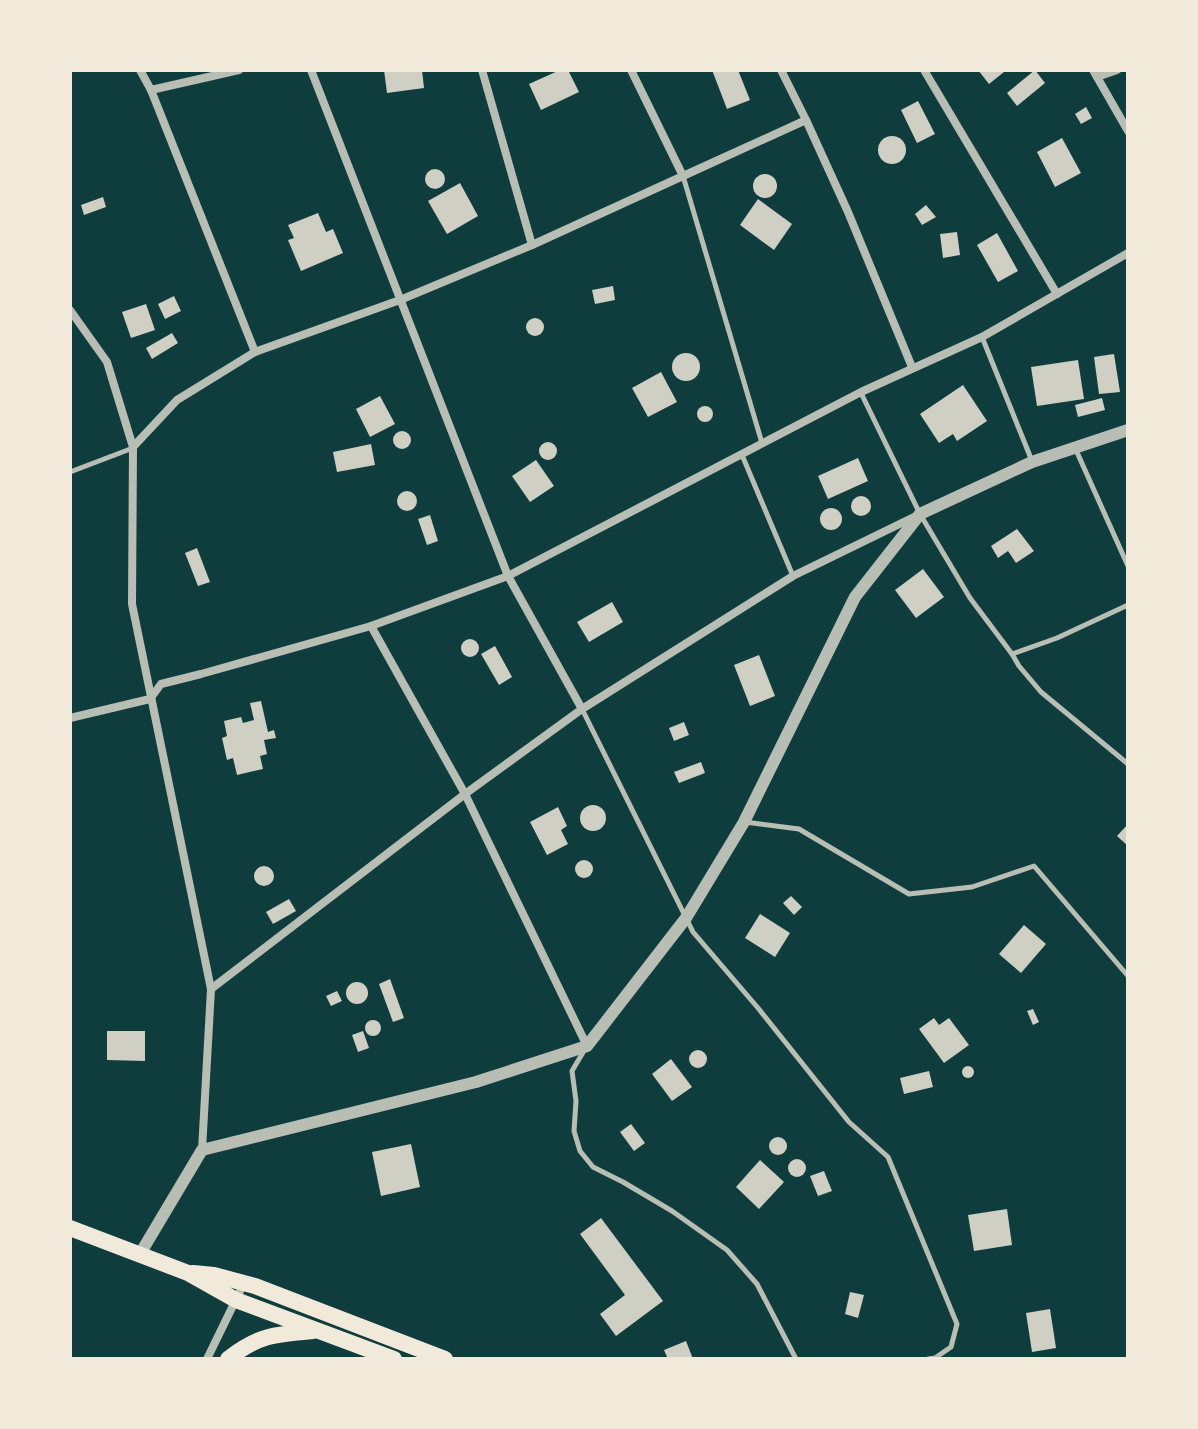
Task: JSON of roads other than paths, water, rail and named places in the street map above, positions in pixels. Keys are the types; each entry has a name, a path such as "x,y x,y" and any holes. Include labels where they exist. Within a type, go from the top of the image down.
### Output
{"main road":[{"path":"70,1228 188,1273 236,1300 394,1359"},
{"path":"188,1273 214,1275 244,1283 445,1359"},
{"path":"228,1359 244,1346 272,1334 315,1331"}],"street":[{"path":"140,70 151,90 255,352"},
{"path":"151,90 239,70"},
{"path":"311,70 508,576 582,709"},
{"path":"482,70 532,245"},
{"path":"631,70 683,176"},
{"path":"781,70 848,212 912,367"},
{"path":"924,70 1057,294"},
{"path":"1117,70 1095,73 1128,131"},
{"path":"133,447 177,400 255,352 400,300 532,245 806,120"},
{"path":"70,718 150,699 161,684 371,626 508,576 861,392 982,337 1128,253"},
{"path":"70,310 107,362 133,447 132,604 211,989 202,1150 140,1254"},
{"path":"211,989 465,794 582,709 793,576 1032,462 1128,430"},
{"path":"202,1150 476,1082 587,1046 686,918 744,822 855,597 920,514"},
{"path":"371,626 465,794 587,1046"},
{"path":"207,1359 244,1283"}],"lane":[{"path":"683,176 762,443"},
{"path":"982,337 1032,462"},
{"path":"861,392 920,514 970,598 1041,692 1128,764"},
{"path":"70,472 133,447"},
{"path":"1075,449 1128,566"},
{"path":"742,455 793,576"},
{"path":"1012,654 1057,638 1128,605"},
{"path":"582,709 693,932 849,1122 888,1157 957,1324 951,1347 928,1359"},
{"path":"744,822 799,829 909,894 972,887 1034,866 1128,976"},
{"path":"587,1046 572,1071 576,1101 574,1131 580,1151 593,1167 672,1211 727,1250 757,1284 796,1359"}]}
